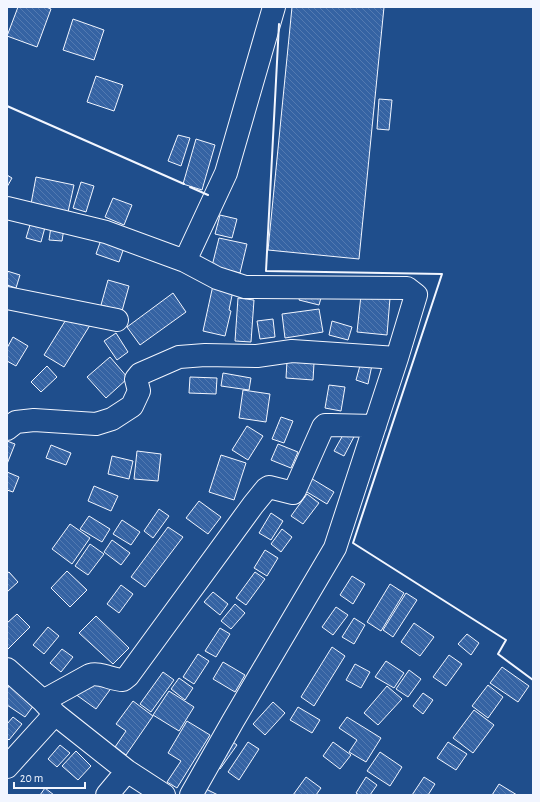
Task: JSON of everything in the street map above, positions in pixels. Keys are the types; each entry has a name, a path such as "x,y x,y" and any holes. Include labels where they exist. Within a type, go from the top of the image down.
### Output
{"street":[{"path":"185,261 226,173 274,7"},
{"path":"7,208 106,232 185,261 217,278 245,287 407,288 416,295 335,548 191,795"},
{"path":"7,298 117,320"},
{"path":"7,429 16,422 34,420 96,424 112,419 132,406 139,391 136,379 140,374 179,357 205,355 257,356 292,351 397,358"},
{"path":"7,767 49,707 90,675 96,674 115,680 123,680 128,676 266,489 272,487 293,493 322,427 325,425 375,426"},
{"path":"7,669 49,707 127,771 164,795"},
{"path":"107,795 127,771"}],"building":[{"path":"18,7 46,7 51,9 37,47 7,36"},
{"path":"292,7 384,7 359,259 268,250"},
{"path":"73,19 104,30 94,60 63,50"},
{"path":"96,76 123,85 114,111 87,102"},
{"path":"379,99 392,100 389,130 377,129"},
{"path":"178,135 190,138 181,166 168,161"},
{"path":"196,139 215,145 202,190 183,184"},
{"path":"7,175 12,178 7,187"},
{"path":"36,177 74,185 68,212 31,204"},
{"path":"81,182 94,186 86,212 73,208"},
{"path":"113,198 132,205 124,225 105,217"},
{"path":"33,215 47,220 41,242 26,238"},
{"path":"220,215 237,219 232,238 215,234"},
{"path":"52,220 65,222 62,241 49,240"},
{"path":"103,234 126,242 119,262 96,254"},
{"path":"219,238 247,244 240,273 212,266"},
{"path":"7,271 20,275 16,288 7,285"},
{"path":"215,276 235,281 229,310 231,311 225,336 203,331"},
{"path":"108,280 129,286 122,311 101,305"},
{"path":"303,286 323,291 319,305 299,300"},
{"path":"173,293 186,312 140,345 127,327"},
{"path":"361,295 390,298 387,335 357,332"},
{"path":"238,298 254,300 251,342 235,341"},
{"path":"319,309 323,332 285,338 282,314"},
{"path":"72,310 92,322 64,367 44,355"},
{"path":"273,319 275,337 260,339 257,321"},
{"path":"332,321 352,327 348,340 329,335"},
{"path":"116,333 128,352 117,360 104,341"},
{"path":"13,337 28,346 16,366 7,361 7,348"},
{"path":"110,357 128,378 106,398 87,377"},
{"path":"287,361 314,363 313,380 286,378"},
{"path":"361,362 372,365 368,384 356,380"},
{"path":"47,366 57,377 41,392 31,382"},
{"path":"223,373 251,378 249,390 221,386"},
{"path":"190,377 217,378 216,394 189,393"},
{"path":"329,385 345,387 341,411 325,408"},
{"path":"243,390 270,394 266,422 239,418"},
{"path":"281,417 293,421 284,443 272,439"},
{"path":"247,426 263,436 248,460 232,450"},
{"path":"348,426 357,431 344,456 334,451"},
{"path":"7,441 15,444 7,464"},
{"path":"278,444 298,452 291,468 271,460"},
{"path":"51,445 71,453 66,465 46,458"},
{"path":"137,451 161,454 158,481 134,479"},
{"path":"221,455 246,463 234,500 209,492"},
{"path":"112,456 133,461 129,479 108,474"},
{"path":"7,472 19,477 13,492 7,490"},
{"path":"304,474 334,492 327,504 297,486"},
{"path":"94,486 118,496 111,511 88,501"},
{"path":"307,494 319,503 303,524 291,516"},
{"path":"199,501 221,517 208,534 186,518"},
{"path":"159,509 169,516 153,538 144,531"},
{"path":"271,513 283,521 271,540 259,533"},
{"path":"89,516 110,529 102,542 80,529"},
{"path":"122,520 140,532 131,545 113,534"},
{"path":"70,524 90,538 72,564 52,549"},
{"path":"168,527 183,537 145,587 131,577"},
{"path":"282,529 292,537 281,552 271,544"},
{"path":"112,540 130,553 121,565 104,552"},
{"path":"90,544 104,554 88,575 75,566"},
{"path":"265,550 278,558 267,576 254,568"},
{"path":"67,571 87,590 70,607 51,588"},
{"path":"9,572 18,582 7,592 7,573"},
{"path":"255,572 265,579 246,605 236,598"},
{"path":"352,576 365,584 353,604 340,595"},
{"path":"390,584 404,593 381,631 367,622"},
{"path":"121,585 133,594 119,613 107,604"},
{"path":"213,592 228,604 220,615 204,602"},
{"path":"406,593 417,600 393,637 383,630"},
{"path":"235,604 245,613 231,629 221,621"},
{"path":"336,607 348,615 333,635 322,627"},
{"path":"17,614 30,627 7,650 7,623"},
{"path":"96,616 129,648 113,664 79,633"},
{"path":"354,618 365,625 354,644 342,637"},
{"path":"414,623 434,637 420,656 401,642"},
{"path":"48,627 59,636 44,654 33,645"},
{"path":"220,628 230,634 216,657 205,651"},
{"path":"467,634 479,643 471,655 458,644"},
{"path":"332,647 345,656 314,706 301,697"},
{"path":"62,649 73,657 61,672 50,663"},
{"path":"198,654 209,661 194,684 183,677"},
{"path":"449,655 462,664 446,686 433,677"},
{"path":"386,661 404,673 394,688 375,677"},
{"path":"223,662 245,675 235,692 213,679"},
{"path":"355,664 370,672 361,688 346,680"},
{"path":"502,667 529,686 518,702 490,683"},
{"path":"86,669 112,687 96,709 71,691"},
{"path":"409,670 421,679 408,697 396,689"},
{"path":"163,672 174,680 151,712 140,704"},
{"path":"179,678 193,688 185,700 171,689"},
{"path":"12,682 37,701 25,717 7,705 7,689"},
{"path":"488,685 503,697 488,718 472,706"},
{"path":"387,686 402,699 378,725 364,713"},
{"path":"169,691 194,707 179,731 153,715"},
{"path":"423,693 433,700 423,714 413,706"},
{"path":"133,701 153,716 126,755 115,747 126,731 116,724"},
{"path":"273,702 285,713 265,735 253,724"},
{"path":"298,707 320,720 312,733 290,720"},
{"path":"474,710 494,725 473,753 453,738"},
{"path":"13,717 22,724 9,740 7,738 7,724"},
{"path":"347,717 381,738 366,762 349,752 357,740 339,728"},
{"path":"187,721 210,735 177,788 167,782 181,761 168,753"},
{"path":"222,734 237,745 220,769 205,758"},
{"path":"248,742 259,749 239,780 228,772"},
{"path":"333,742 351,755 340,769 323,756"},
{"path":"448,742 467,754 456,770 437,758"},
{"path":"60,745 70,753 57,767 48,759"},
{"path":"76,751 91,766 78,780 62,766"},
{"path":"380,752 402,767 390,786 367,771"},
{"path":"306,777 321,788 316,795 293,795"},
{"path":"366,777 377,785 370,795 359,795 356,793"},
{"path":"424,777 435,784 428,795 412,795"},
{"path":"499,784 517,795 492,795"},
{"path":"45,788 54,795 40,795"},
{"path":"206,789 218,795 203,795"}],"wall":[{"path":"279,24 266,271 442,274 353,543 506,640 498,654 533,680"},
{"path":"7,106 184,184"},
{"path":"190,187 208,195"}]}
